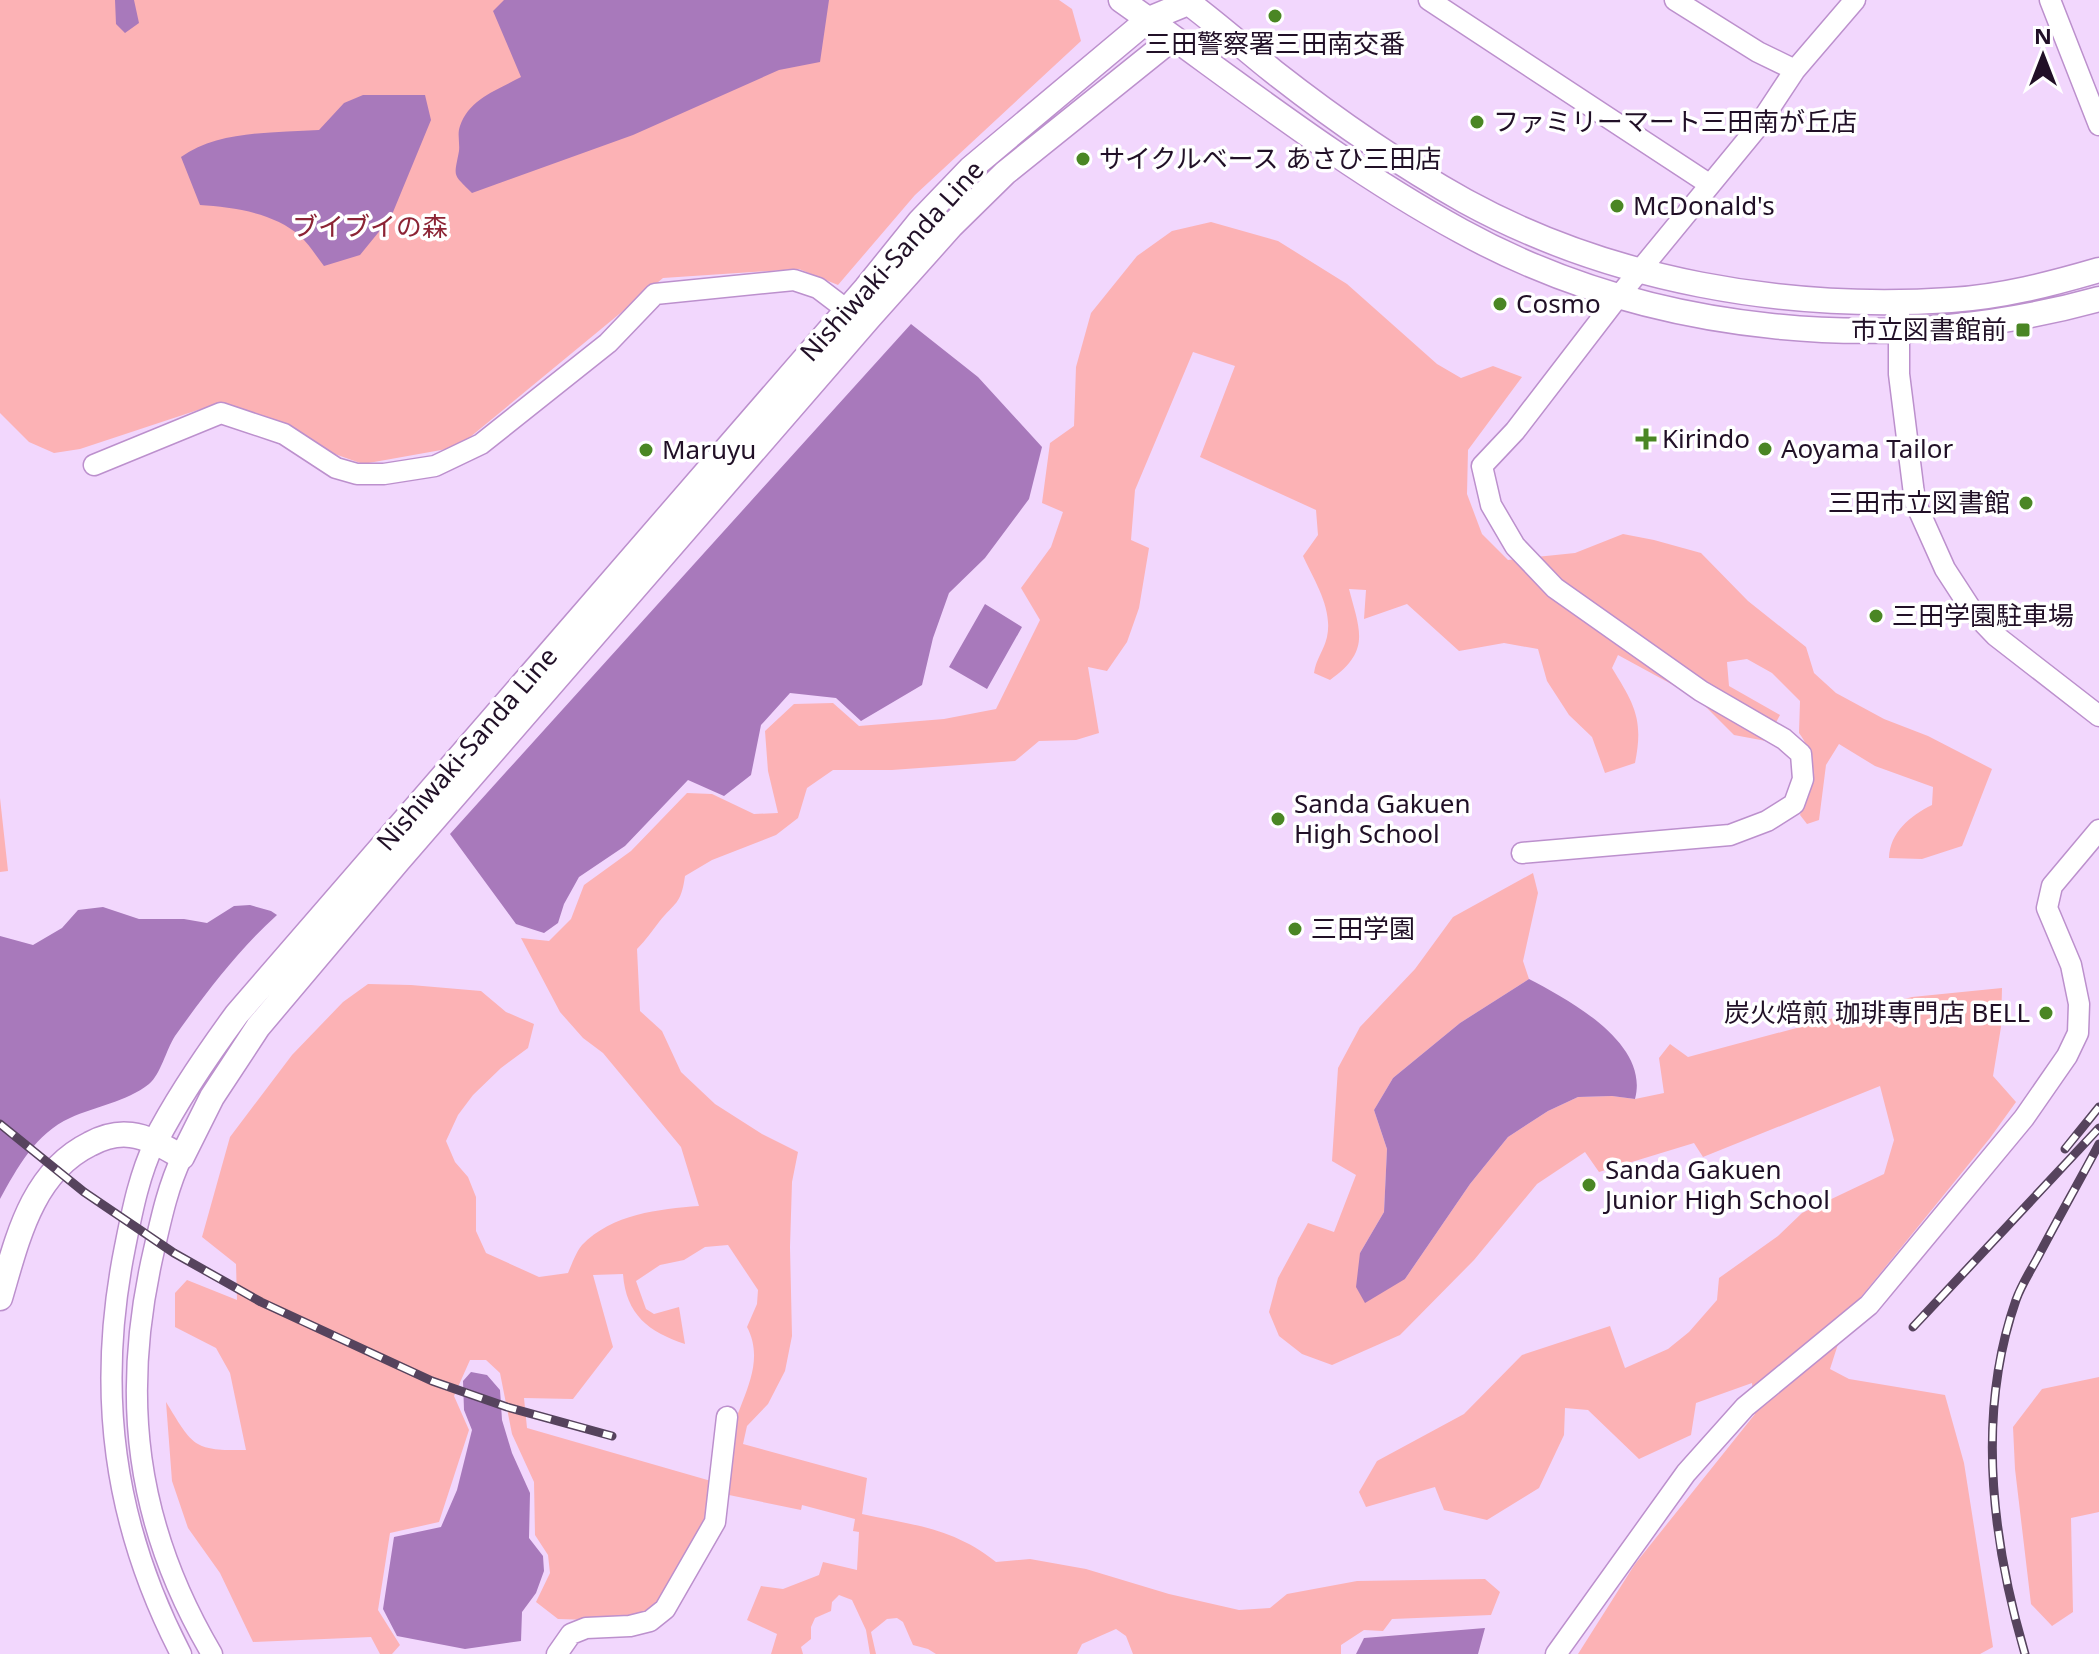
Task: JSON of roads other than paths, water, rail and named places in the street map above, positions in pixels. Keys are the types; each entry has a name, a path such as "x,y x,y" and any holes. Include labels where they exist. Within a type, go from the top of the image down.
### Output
{"main road":[{"path":"1121,0 1323,146 1462,232 1535,266 1618,297 1718,318 1777,325 1899,331 1962,327 2025,317 2099,299"},
{"path":"1188,1 1278,75 1396,159 1466,201 1535,234 1640,271 1729,290 1805,299 1899,302 1953,300 2021,291 2099,270"},
{"name":"Nishiwaki-Sanda Line","path":"155,1142 172,1109 237,1014 847,310 920,221 970,169 1149,19 1188,1"},
{"name":"Nishiwaki-Sanda Line","path":"182,1157 212,1097 258,1027 519,720 869,318 951,226 1005,173 1173,38"},
{"path":"0,1298 20,1232 35,1197 72,1153 102,1138 120,1134 155,1142 182,1157"}],"street":[{"path":"1429,0 1709,184"},
{"path":"1675,0 1758,52 1795,70"},
{"path":"1522,853 1730,835 1767,821 1794,804 1803,779 1801,754 1784,739 1701,691 1555,588 1515,546 1491,505 1482,466 1515,431 1618,297 1756,129 1795,70 1855,0"},
{"path":"2050,0 2098,121"},
{"path":"1173,38 1188,1"},
{"path":"94,465 221,413 284,434 336,468 357,474 384,474 435,466 481,444 608,343 655,294 794,280 818,288 847,310"},
{"path":"1899,302 1899,374 1915,502 1945,569 1973,612 1996,636 2099,716"},
{"path":"1556,1654 1686,1473 1745,1407 1869,1305 2024,1118 2067,1056 2078,1033 2079,1004 2071,965 2047,908 2052,886 2099,830"},
{"path":"155,1142 133,1207 116,1295 110,1354 111,1407 113,1446 121,1495 135,1546 181,1654"},
{"path":"182,1157 161,1221 140,1318 136,1402 153,1523 172,1576 212,1654"},
{"path":"557,1654 571,1634 586,1628 630,1626 650,1621 665,1609 715,1522 727,1417"}],"railway":[{"path":"2065,1149 2099,1107"},
{"path":"0,1124 84,1192 174,1253 261,1302 432,1381 507,1407 612,1436"},
{"path":"1913,1327 2099,1128"},
{"path":"2025,1654 2013,1611 1997,1522 1993,1477 1996,1388 2004,1343 2018,1294 2099,1144"}],"place":[{"name":"三田警察署三田南交番","path":"1275,16"},
{"name":"ファミリーマート三田南が丘店","path":"1477,122"},
{"name":"サイクルベース あさひ三田店","path":"1083,159"},
{"name":"McDonald's","path":"1617,206"},
{"name":"Cosmo","path":"1500,304"},
{"name":"市立図書館前","path":"2023,330"},
{"name":"Kirindo","path":"1646,439"},
{"name":"Aoyama Tailor","path":"1765,449"},
{"name":"Maruyu","path":"646,450"},
{"name":"三田市立図書館","path":"2026,503"},
{"name":"三田学園駐車場","path":"1876,616"},
{"name":"Sanda Gakuen High School","path":"1278,819"},
{"name":"三田学園","path":"1295,929"},
{"name":"炭火焙煎 珈琲専門店 BELL","path":"2046,1013"},
{"name":"Sanda Gakuen Junior High School","path":"1589,1185"}],"park label":[{"name":"ブイブイの森","path":"370,227"}]}
